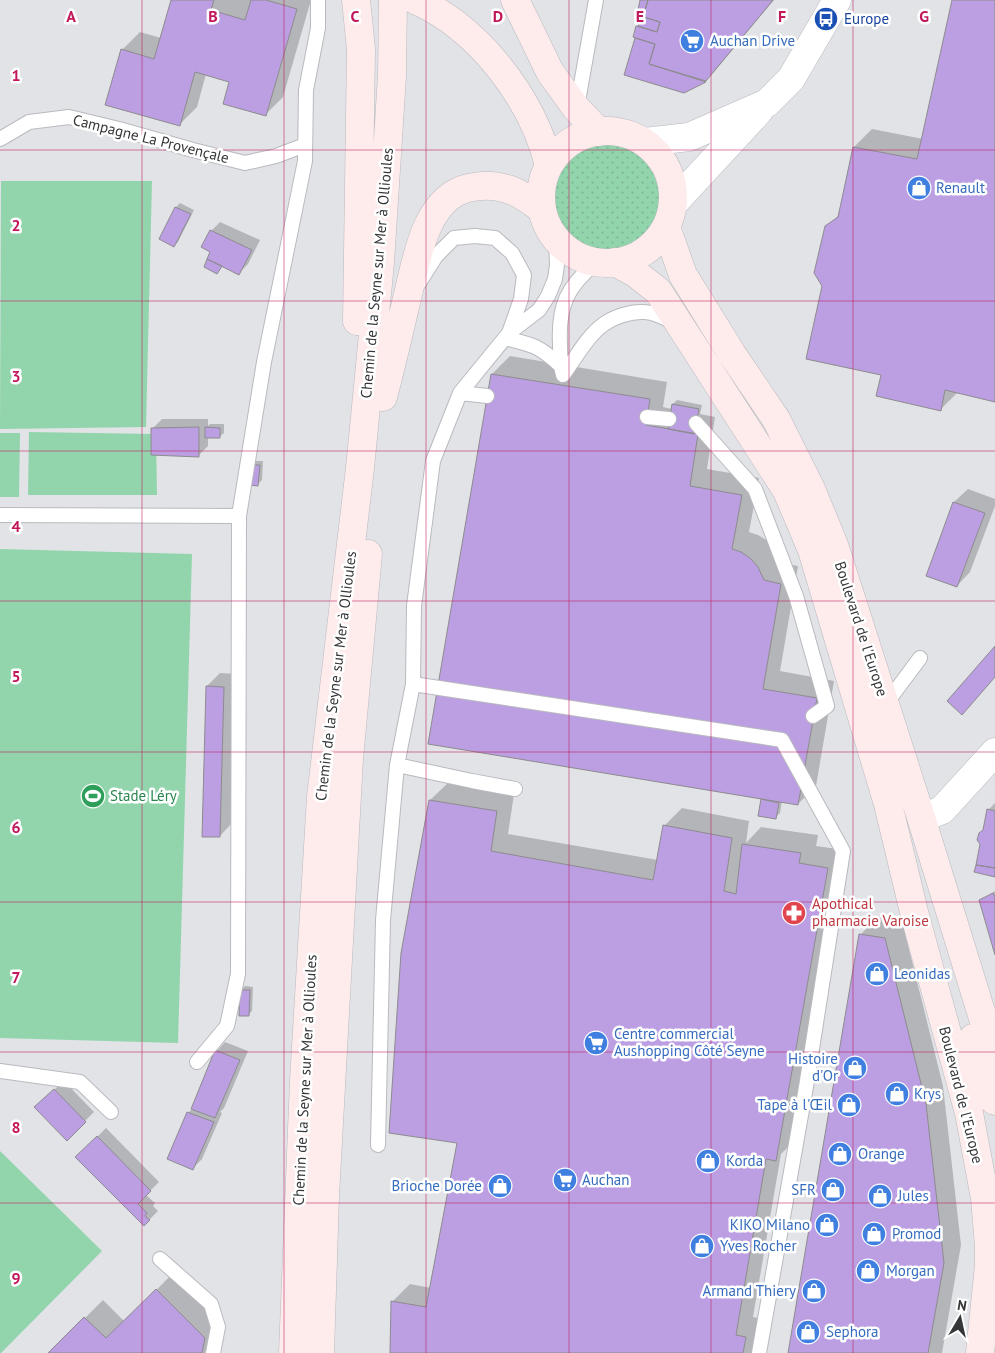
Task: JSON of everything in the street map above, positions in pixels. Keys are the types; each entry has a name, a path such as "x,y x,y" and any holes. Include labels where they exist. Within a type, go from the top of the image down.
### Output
{"main road":[{"path":"321,797 322,746 336,566 352,415 357,338 361,49 356,0"},
{"name":"Chemin de la Seyne sur Mer à Ollioules","path":"320,1353 324,1196 349,759 383,397 399,76 393,0"},
{"name":"Chemin de la Seyne sur Mer à Ollioules","path":"293,1353 304,1090 321,797 361,459 407,0"},
{"path":"415,0 451,20 479,46 503,73 522,98 546,150 549,165"},
{"path":"515,0 550,72 576,108 599,132"},
{"path":"615,131 631,135 645,142 658,154 667,169 673,186 670,216 657,240 645,251 631,259 606,262 582,258 568,250 556,239 548,226 542,209 543,180 549,165 558,152 570,142 584,135 599,132 615,131"},
{"path":"383,397 424,238 434,214 444,200 460,190 480,185 498,186 514,192 542,209"},
{"name":"Boulevard de l'Europe","path":"670,216 683,274 732,354 776,420 811,489 834,545 922,818 995,1057"},
{"name":"Boulevard de l'Europe","path":"606,262 635,273 658,291 685,330 787,491 809,542 888,804 914,912 968,1113 985,1198 989,1264 980,1353"},
{"path":"892,824 922,818"},
{"name":"Boulevard de l'Europe","path":"905,870 927,893 992,1098 995,1101"}],"street":[{"path":"670,216 767,102 791,79 837,0"},
{"path":"645,142 690,137 767,102"},
{"path":"922,818 942,810 990,766"}],"lane":[{"path":"197,1062 227,1026 238,974 239,516 264,362 305,161 306,90 318,28 318,0"},
{"path":"576,108 596,0"},
{"name":"Campagne La Provençale","path":"0,139 30,122 69,117 245,163 276,156 305,145"},
{"path":"406,303 436,256 454,238 476,236 495,238 512,253 524,275 521,299 507,336"},
{"path":"378,1145 383,920 397,765 413,684 414,606 433,461 460,394 507,336 539,310 548,296 555,280 557,265 556,239"},
{"path":"562,370 559,322 564,304 583,273 606,262"},
{"path":"562,370 604,324 623,315 645,311 666,318 685,330"},
{"path":"507,336 533,344 544,351 562,370"},
{"path":"460,394 488,396"},
{"path":"648,417 669,419"},
{"path":"696,423 755,489 796,596 827,706 813,716"},
{"path":"0,515 239,516"},
{"path":"885,705 920,658"},
{"path":"413,684 782,740 843,851 806,1087 759,1353"},
{"path":"397,765 515,788"},
{"path":"0,1071 80,1082 111,1112"},
{"path":"160,1258 211,1304 218,1327 213,1353"}],"green space":[{"path":"606,131 619,132 631,136 652,150 666,171 670,183 670,209 666,221 652,242 631,256 619,260 606,261 593,260 581,256 560,242 546,221 542,209 541,196 542,183 546,171 560,150 581,136 593,132"},
{"path":"1,181 152,181 146,427 0,429"},
{"path":"29,432 156,434 157,495 28,495"},
{"path":"0,433 20,433 19,497 0,497"},
{"name":"Stade Léry","path":"0,549 192,554 178,1043 0,1038"},
{"path":"0,1151 102,1251 1,1353 0,1353"}],"building":[{"path":"171,0 214,0 211,10 245,20 251,0 266,0 297,9 266,116 223,104 229,82 195,72 180,126 105,105 121,49 154,59"},
{"path":"640,0 648,0 643,17 637,15"},
{"name":"Auchan Drive","path":"648,0 773,0 706,81 649,64 655,44 633,37 636,26 657,32 660,22 643,17"},
{"name":"Renault","path":"952,0 995,0 995,402 945,390 941,411 876,396 881,375 806,359 822,286 814,273 825,226 838,217 853,147 917,159"},
{"path":"641,16 660,22 657,32 638,26"},
{"path":"635,38 655,44 649,64 706,82 684,93 624,75"},
{"path":"175,207 191,214 174,247 159,239"},
{"path":"210,230 252,250 239,275 207,259 210,252 201,247"},
{"path":"207,259 222,266 217,274 204,267"},
{"path":"491,374 650,399 646,425 698,434 690,486 742,495 732,549 750,558 758,567 764,580 781,584 763,689 817,698 798,805 428,744"},
{"path":"672,404 699,409 694,434 668,429"},
{"path":"199,427 199,457 151,455 151,428"},
{"path":"205,427 220,428 220,438 205,438"},
{"path":"249,465 260,465 258,486 249,485"},
{"path":"953,502 985,513 957,587 926,576"},
{"path":"995,646 995,677 962,715 947,701"},
{"path":"206,686 224,687 220,837 202,837"},
{"path":"761,799 779,803 776,819 758,816"},
{"name":"Centre commercial Aushopping Côté Seyne","path":"429,800 497,811 491,851 653,880 663,825 732,838 724,891 736,894 742,844 801,853 799,863 828,868 776,1161 766,1159 736,1335 746,1337 743,1353 390,1353 391,1301 426,1307 457,1143 389,1133 401,953"},
{"path":"987,809 995,811 995,868 976,865 980,844 977,840 979,833 983,830"},
{"path":"976,865 995,868 995,877 974,872"},
{"path":"993,893 995,897 995,955 979,900"},
{"path":"859,934 885,938 926,1104 944,1263 928,1353 788,1353"},
{"path":"240,990 250,990 249,1016 239,1016"},
{"path":"215,1050 240,1060 215,1118 191,1109"},
{"path":"54,1089 86,1122 67,1141 34,1107"},
{"path":"187,1112 214,1122 193,1170 167,1159"},
{"path":"97,1136 151,1191 138,1204 147,1213 145,1216 150,1220 144,1226 75,1157"},
{"path":"156,1289 205,1338 202,1353 48,1353 84,1317 106,1338"}],"place":[{"name":"Europe","path":"826,19"},
{"name":"Auchan Drive","path":"692,41"},
{"name":"Renault","path":"919,188"},
{"name":"Stade Léry","path":"93,796"},
{"name":"Apothical pharmacie Varoise","path":"794,913"},
{"name":"Leonidas","path":"877,974"},
{"name":"Centre commercial Aushopping Côté Seyne","path":"596,1043"},
{"name":"Histoire d'Or","path":"855,1068"},
{"name":"Krys","path":"897,1094"},
{"name":"Tape à l'Œil","path":"849,1105"},
{"name":"Orange","path":"840,1154"},
{"name":"Korda","path":"708,1161"},
{"name":"Auchan","path":"565,1180"},
{"name":"Brioche Dorée","path":"500,1186"},
{"name":"SFR","path":"833,1190"},
{"name":"Jules","path":"880,1196"},
{"name":"KIKO Milano","path":"827,1225"},
{"name":"Promod","path":"874,1234"},
{"name":"Yves Rocher","path":"702,1246"},
{"name":"Morgan","path":"868,1271"},
{"name":"Armand Thiery","path":"814,1291"},
{"name":"Sephora","path":"808,1332"}]}
